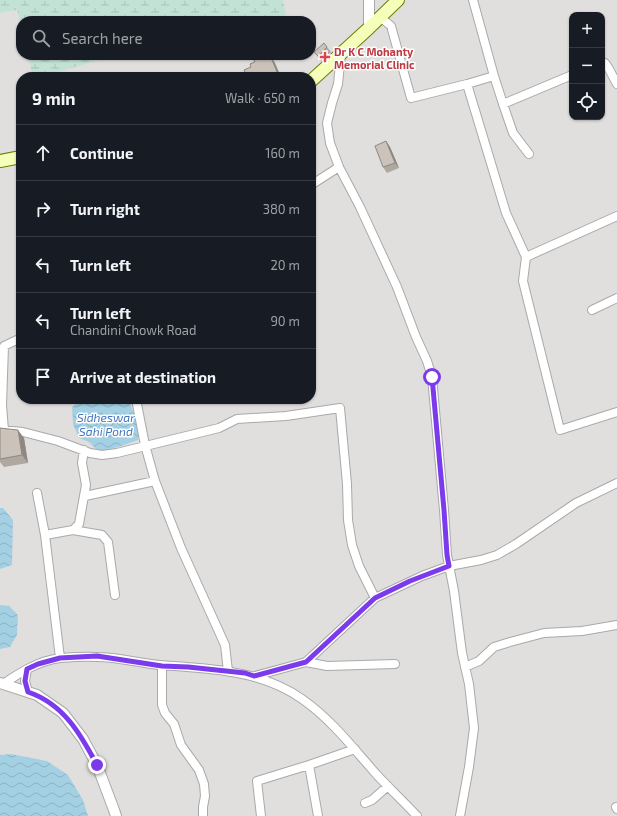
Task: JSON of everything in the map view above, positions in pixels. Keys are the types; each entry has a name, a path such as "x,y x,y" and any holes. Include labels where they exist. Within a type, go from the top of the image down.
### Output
{"main road":[{"path":"316,76 370,28 398,0"},
{"path":"0,161 16,158"}],"street":[{"path":"369,0 370,28"},
{"path":"473,0 494,76 513,133 529,154"},
{"path":"380,17 391,26 411,98 494,76"},
{"path":"341,54 338,84 327,123 330,143 339,167 360,207 397,287 432,377 447,555 454,591 462,653 469,684 474,728 460,816"},
{"path":"605,63 617,84"},
{"path":"503,104 569,76"},
{"path":"467,84 506,213 526,257 523,282 560,430 617,412"},
{"path":"316,182 339,167"},
{"path":"526,257 617,216"},
{"path":"592,310 617,298"},
{"path":"16,340 4,346 2,430 23,432 58,441 90,453 102,455 117,453 219,428 237,419 286,416 340,408 347,484 348,520 352,545 359,566 375,598"},
{"path":"137,404 145,445 156,481 181,548 225,645 228,671"},
{"path":"73,530 79,524 85,496 86,485 82,464 84,450"},
{"path":"85,496 156,481"},
{"path":"306,662 375,598 410,581 449,566 481,560 497,555 516,544 576,503 617,483"},
{"path":"37,493 60,658"},
{"path":"44,535 73,530 102,535 108,542 115,596"},
{"path":"465,667 479,661 494,647 510,642 544,633 582,631 617,625"},
{"path":"2,684 38,664 60,658 97,656 162,666 245,673 282,688 302,699 327,720 417,816"},
{"path":"254,676 306,662 327,666 395,664"},
{"path":"162,666 162,705 165,713 174,724 181,745 199,770 204,790 203,816"},
{"path":"27,669 25,681 28,692"},
{"path":"2,684 37,695 63,713 83,739 97,765 116,816"},
{"path":"261,816 257,781 355,749"},
{"path":"309,765 318,816"},
{"path":"365,803 372,800 388,786"}],"shaded area":[{"path":"0,0 617,0 617,816 0,816"}],"green space":[{"path":"0,0 283,0 286,15 18,16 17,10 0,13"},
{"path":"29,60 100,60 57,72 32,72"}],"water":[{"name":"Sidheswar Sahi Pond","path":"76,404 130,404 137,424 138,440 103,451 96,449 89,442 79,438 73,424 72,407"},
{"path":"0,508 3,508 13,520 12,565 0,569"},
{"path":"0,605 9,606 18,615 17,635 10,647 0,649"},
{"path":"11,754 47,761 68,775 83,800 88,816 0,816 0,755"}],"building":[{"path":"324,43 327,47 318,56 316,54 316,50"},
{"path":"254,60 272,60 277,72 245,72 244,70 251,67 250,64 255,62"},
{"path":"386,141 395,163 383,167 375,146"},
{"path":"0,428 18,430 22,455 0,459"}],"place":[{"name":"Dr K C Mohanty Memorial Clinic","path":"325,57"}],"route":[{"path":"97,765 83,739 63,713 37,695 28,692 25,681 27,669 38,664 60,658 97,656 162,666 245,673 254,676 306,662 375,598 410,581 449,566 432,377"}]}
